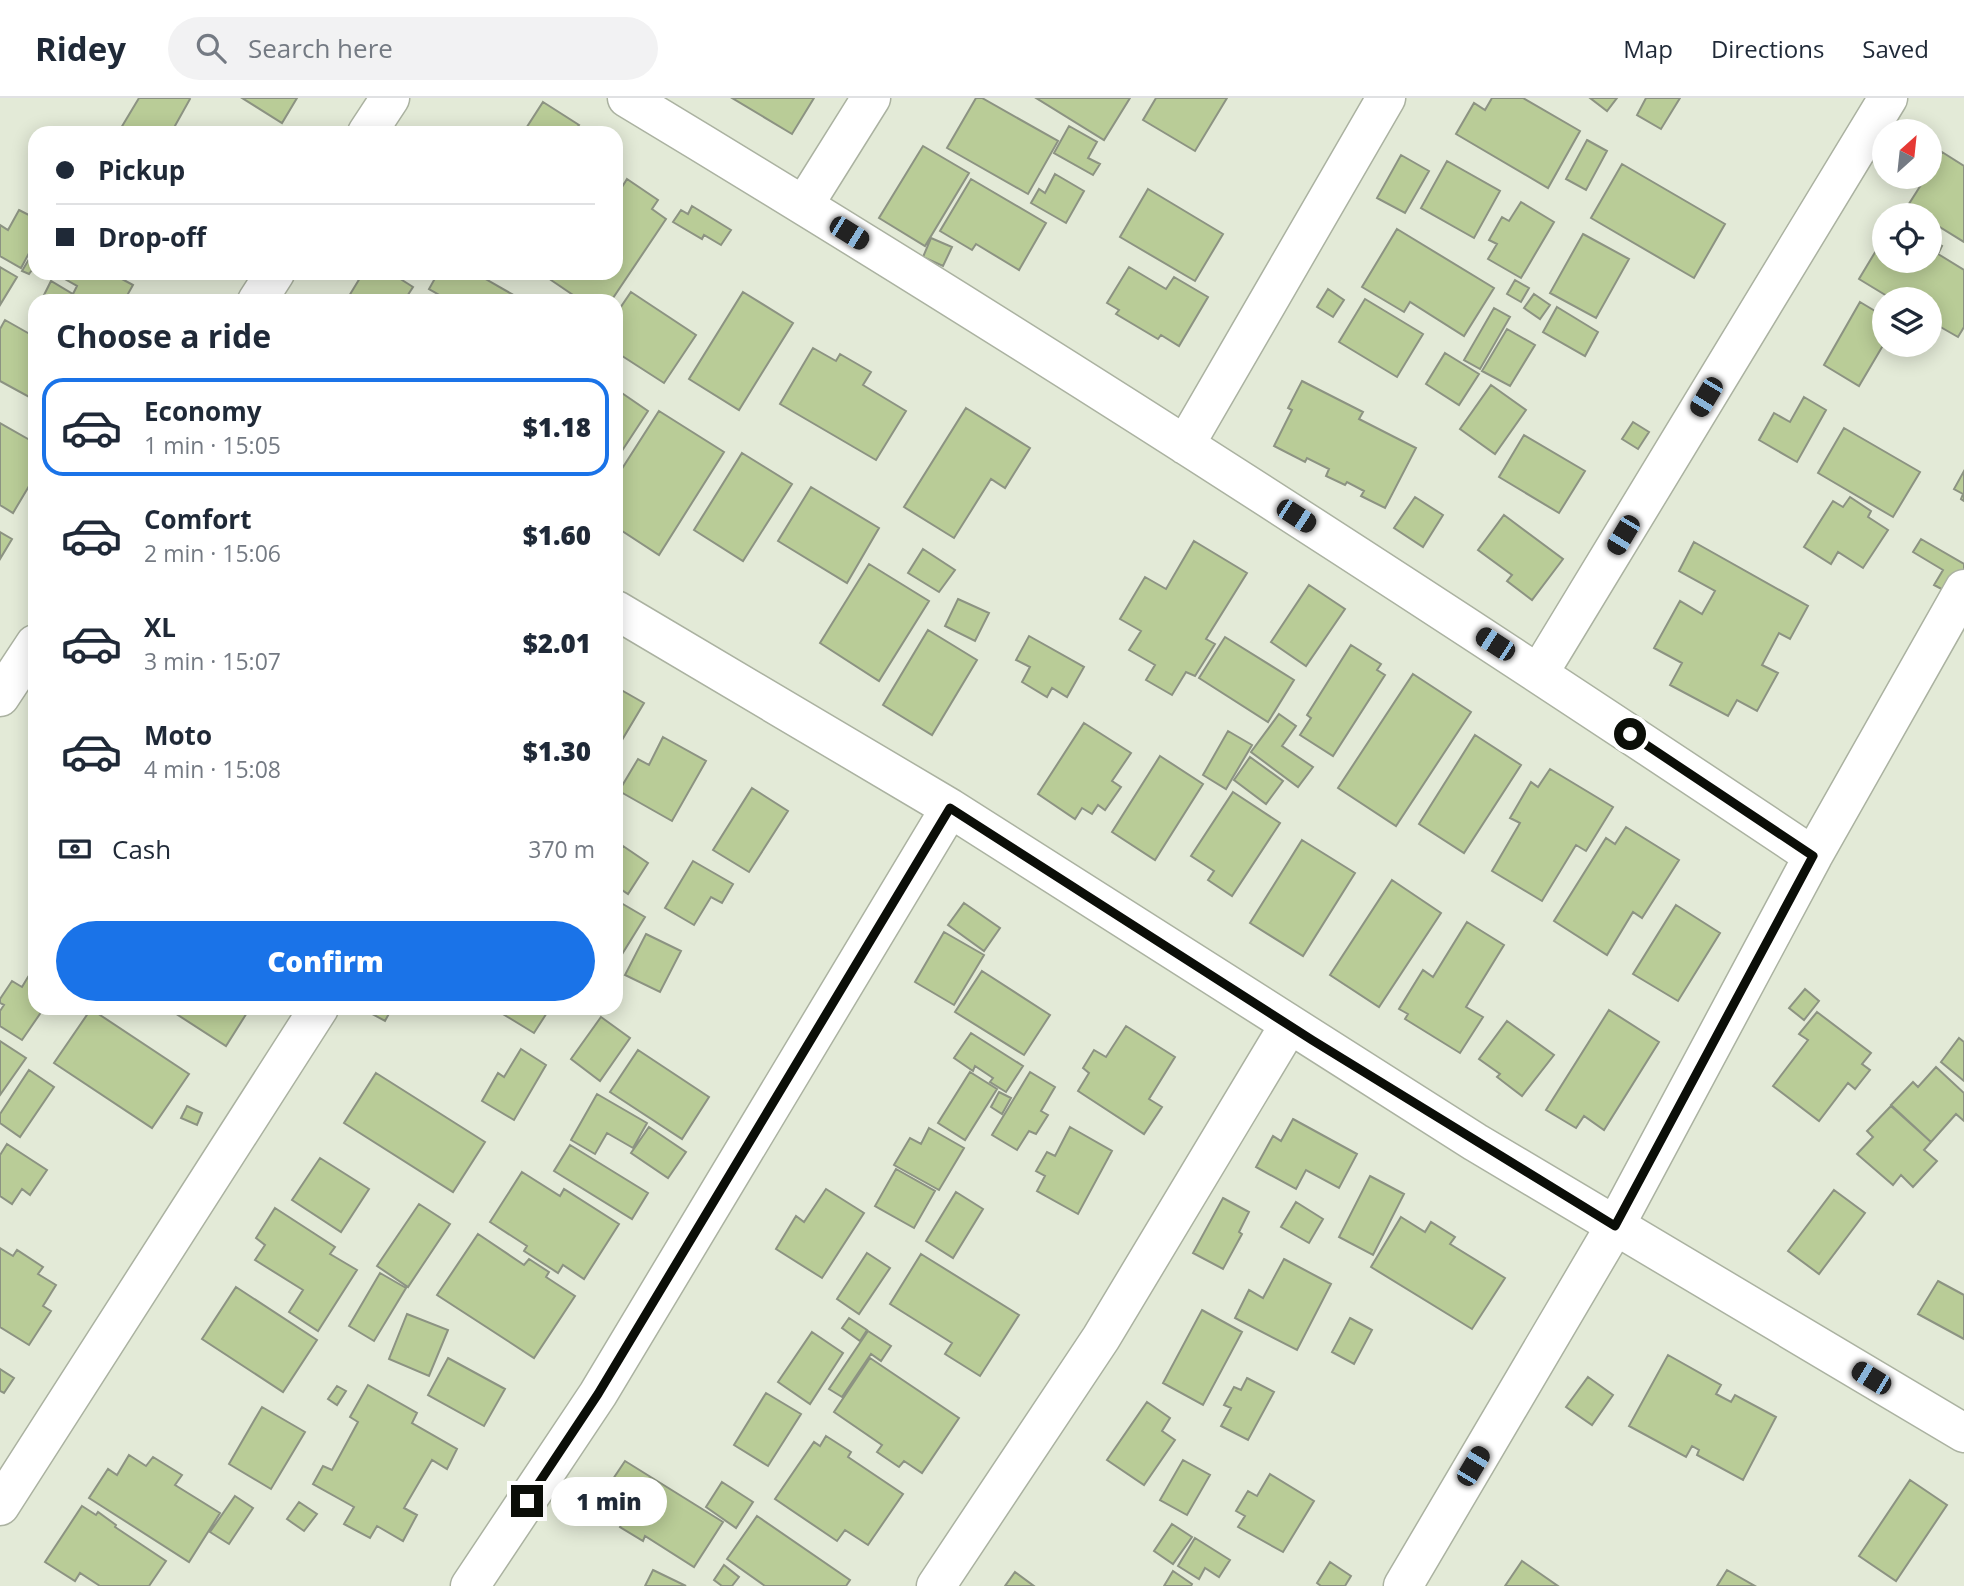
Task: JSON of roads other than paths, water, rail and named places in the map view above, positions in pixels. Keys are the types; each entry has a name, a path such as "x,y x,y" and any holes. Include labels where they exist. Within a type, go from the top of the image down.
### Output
{"street":[{"path":"372,126 390,98"},
{"path":"627,98 804,205 1185,445 1539,673 1813,856"},
{"path":"804,205 871,98"},
{"path":"1185,445 1386,98"},
{"path":"1539,673 1888,98"},
{"path":"1403,1586 1615,1226 1813,856 1964,589"},
{"path":"623,614 950,808 1475,1142 1964,1433"},
{"path":"0,697 28,655"},
{"path":"470,1586 598,1394 950,808"},
{"path":"0,1506 315,1015"},
{"path":"936,1586 1101,1338 1289,1025"}]}
